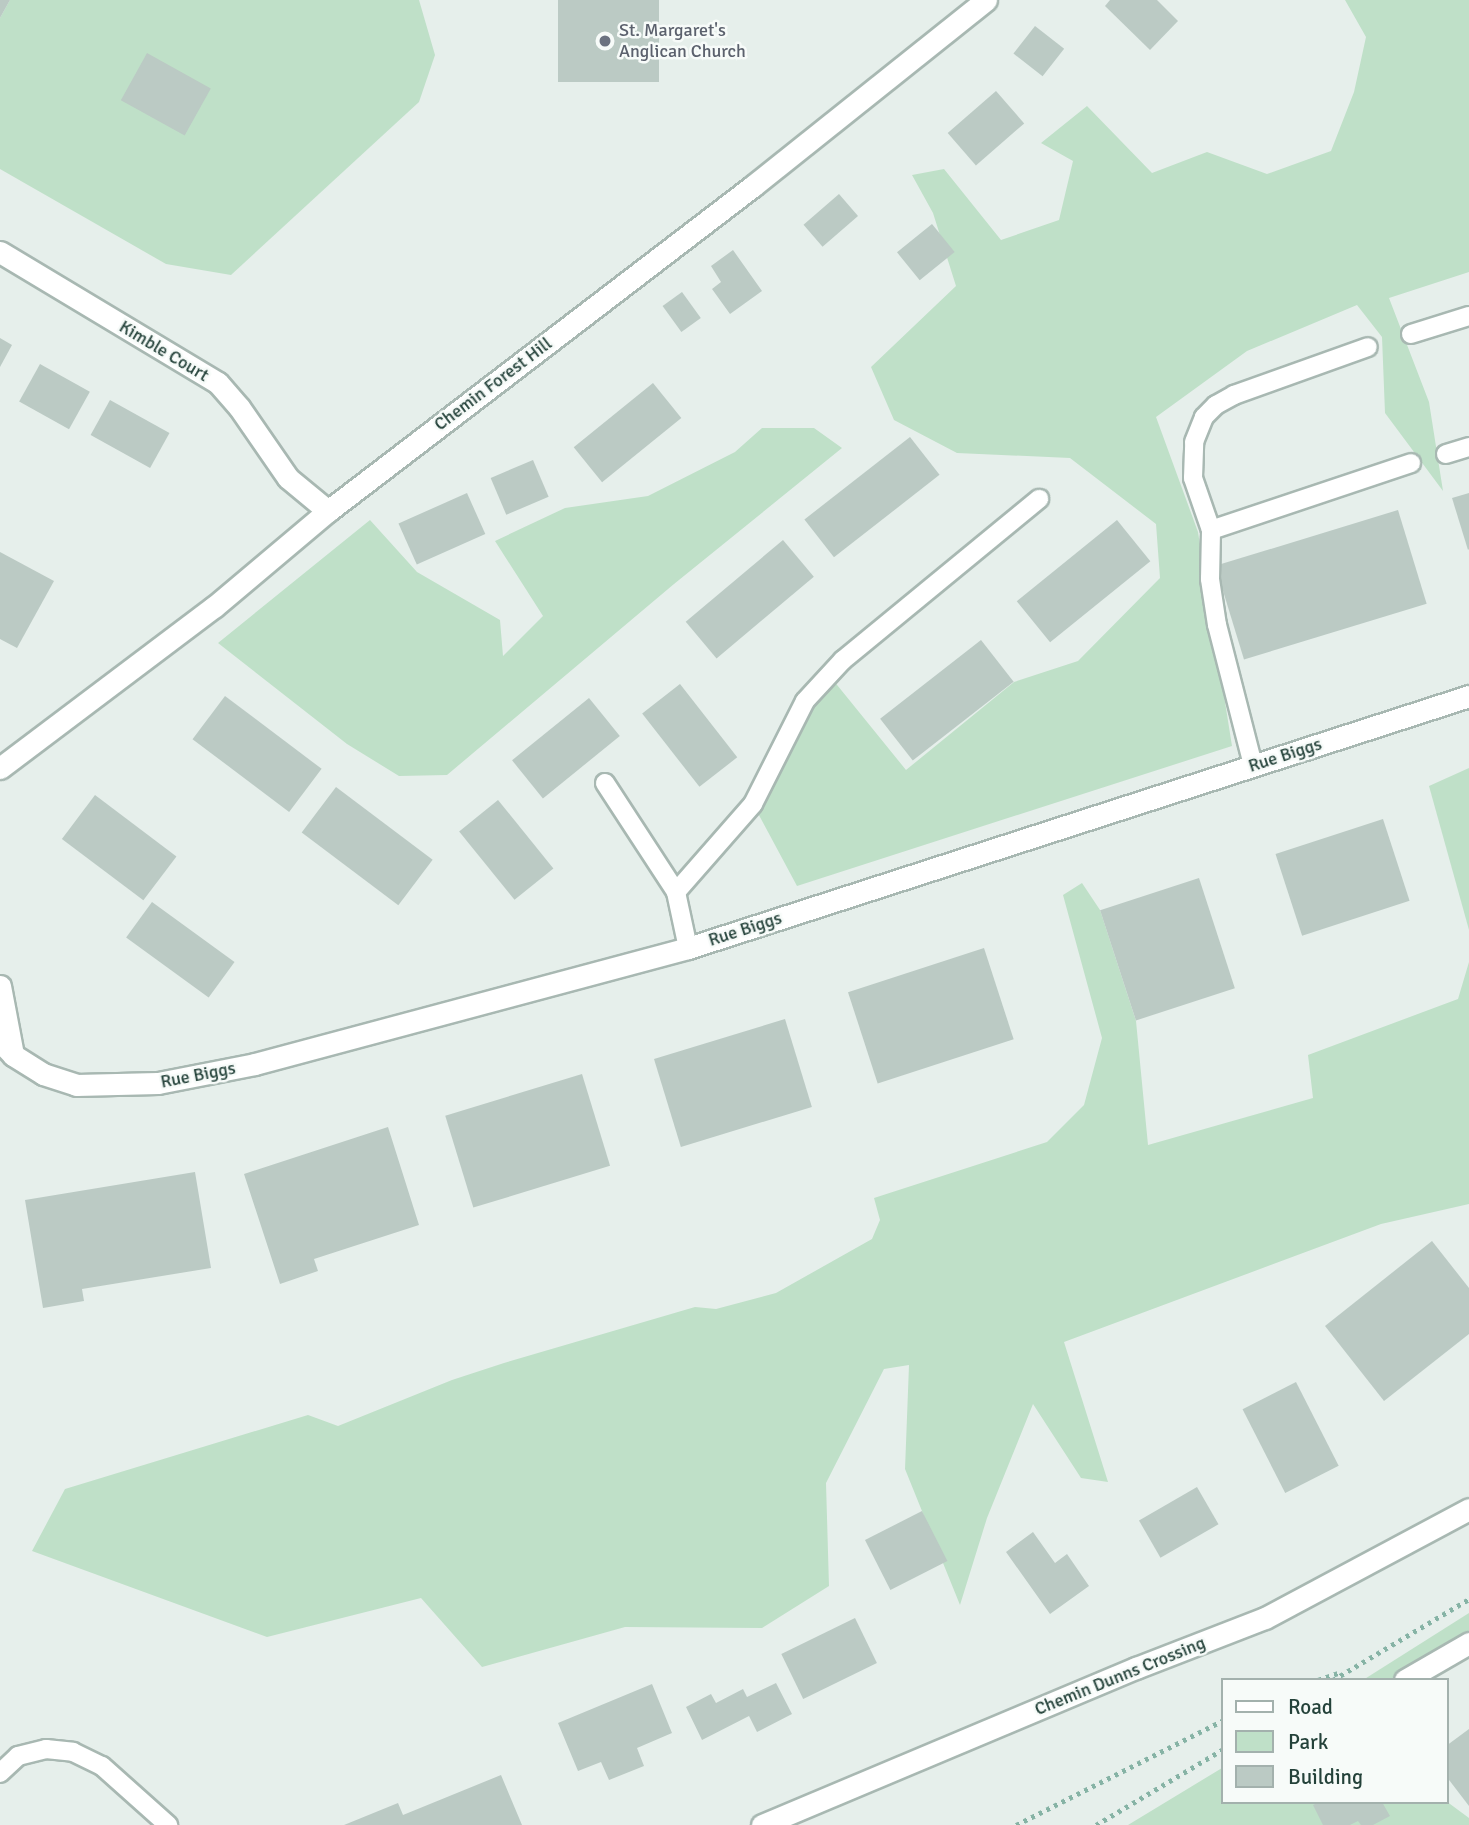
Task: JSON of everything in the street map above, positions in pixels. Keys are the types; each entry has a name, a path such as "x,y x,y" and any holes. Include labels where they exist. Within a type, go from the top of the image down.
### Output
{"street":[{"name":"Chemin Forest Hill","path":"0,768 214,607 328,511 753,186 986,0"},
{"name":"Kimble Court","path":"0,252 218,383 239,407 289,478 328,511"},
{"name":"Rue Biggs","path":"6,1048 43,1074 76,1086 158,1083 255,1064 688,948 1469,696"},
{"path":"0,986 6,1048"},
{"name":"Chemin Dunns Crossing","path":"762,1825 1136,1668 1265,1618 1469,1509"},
{"path":"1408,1678 1469,1643"}],"lane":[{"path":"1411,334 1469,316"},
{"path":"1253,765 1217,625 1210,579 1211,530 1193,478 1191,456 1203,417 1216,404 1234,395 1368,347"},
{"path":"1446,454 1469,447"},
{"path":"1211,530 1411,463"},
{"path":"676,892 753,804 805,701 843,660 1040,499"},
{"path":"605,783 676,892 688,948"},
{"path":"0,1773 18,1756 46,1749 73,1752 102,1766 168,1825"}],"path":[{"path":"1336,1678 1469,1599"},
{"path":"1323,1678 1350,1668"},
{"path":"1016,1825 1220,1722"},
{"path":"1096,1825 1220,1751"}],"green space":[{"path":"10,0 419,0 435,55 419,102 231,275 166,264 0,169 0,18"},
{"path":"1345,0 1469,0 1469,272 1389,298 1429,402 1443,491 1385,413 1382,337 1357,305 1247,351 1156,417 1198,532 1232,746 797,886 753,804 829,675 906,770 1014,682 1078,661 1160,578 1156,524 1070,458 957,453 894,420 871,367 956,286 933,213 912,175 944,169 1001,240 1059,220 1073,161 1041,143 1087,106 1152,173 1207,152 1267,174 1331,151 1354,92 1366,37"},
{"path":"762,428 814,428 842,448 674,584 447,775 399,776 347,744 218,643 370,520 417,572 500,620 503,656 543,616 495,541 565,508 648,496 735,452"},
{"path":"1469,768 1469,930 1429,786"},
{"path":"1082,883 1100,910 1136,1021 1148,1145 1313,1098 1308,1055 1458,999 1469,962 1469,1204 1381,1224 1064,1342 1108,1482 1081,1478 1033,1404 987,1518 960,1605 905,1469 909,1365 884,1369 826,1483 829,1586 762,1628 625,1627 482,1667 421,1598 267,1637 32,1551 65,1489 308,1415 338,1426 452,1380 504,1363 695,1307 716,1309 776,1293 872,1239 880,1220 874,1198 1047,1142 1084,1105 1102,1038 1063,895"},
{"path":"1469,1613 1469,1643 1408,1678 1366,1678"},
{"path":"1220,1769 1220,1804 1448,1802 1469,1818 1469,1825 1128,1825"}],"building":[{"path":"0,0 10,0 0,18"},
{"name":"St. Margaret's Anglican Church","path":"558,0 659,0 659,82 558,82"},
{"path":"1110,0 1157,0 1178,21 1150,50 1105,6"},
{"path":"1035,26 1064,49 1043,76 1013,54"},
{"path":"147,53 211,88 185,136 121,100"},
{"path":"996,91 1024,123 976,165 948,133"},
{"path":"839,194 858,216 823,247 804,225"},
{"path":"932,224 955,252 920,280 897,252"},
{"path":"733,250 762,291 730,314 712,289 721,282 711,266"},
{"path":"682,292 701,318 681,332 663,306"},
{"path":"0,338 12,345 0,367"},
{"path":"40,364 90,392 69,429 19,402"},
{"path":"653,383 681,418 602,482 574,447"},
{"path":"110,400 169,433 150,468 91,435"},
{"path":"910,437 940,475 834,557 804,519"},
{"path":"533,460 549,497 506,515 491,478"},
{"path":"467,493 485,534 417,565 398,524"},
{"path":"1469,493 1469,549 1468,550 1452,498"},
{"path":"1398,510 1427,604 1244,660 1215,566"},
{"path":"1117,520 1150,561 1050,642 1017,601"},
{"path":"783,540 814,577 717,658 686,622"},
{"path":"0,552 54,581 17,648 0,639"},
{"path":"981,640 1014,682 913,761 880,719"},
{"path":"680,684 737,757 699,787 642,714"},
{"path":"225,696 322,769 289,812 193,739"},
{"path":"589,698 620,736 543,798 512,760"},
{"path":"336,787 433,860 398,905 302,833"},
{"path":"95,795 176,856 143,900 62,839"},
{"path":"498,800 553,868 515,900 459,831"},
{"path":"1383,819 1410,901 1302,936 1276,854"},
{"path":"1199,878 1235,988 1136,1020 1100,910"},
{"path":"152,902 235,962 209,998 126,938"},
{"path":"984,948 1014,1039 878,1083 848,992"},
{"path":"785,1019 812,1107 681,1147 654,1059"},
{"path":"582,1074 610,1166 473,1208 445,1116"},
{"path":"388,1127 419,1225 314,1259 318,1271 280,1284 244,1174"},
{"path":"195,1172 211,1268 82,1289 84,1301 43,1308 25,1200"},
{"path":"1432,1241 1469,1288 1469,1334 1384,1401 1325,1326"},
{"path":"1296,1382 1339,1466 1285,1493 1243,1409"},
{"path":"1197,1487 1218,1524 1160,1558 1139,1520"},
{"path":"922,1511 947,1561 890,1590 865,1540"},
{"path":"1033,1532 1055,1563 1067,1554 1089,1586 1050,1614 1006,1552"},
{"path":"855,1618 877,1663 803,1699 781,1654"},
{"path":"776,1683 792,1714 757,1732 749,1716 702,1740 686,1707 711,1694 716,1703 743,1689 747,1697"},
{"path":"652,1684 672,1733 637,1748 644,1766 609,1780 601,1762 578,1771 558,1723"},
{"path":"1469,1729 1469,1806 1448,1779 1448,1745"},
{"path":"501,1775 522,1825 344,1825 398,1803 403,1815"},
{"path":"1383,1804 1390,1816 1373,1825 1361,1825 1358,1821 1350,1825 1323,1825 1313,1805"}],"place":[{"name":"St. Margaret's Anglican Church","path":"605,41"}]}
